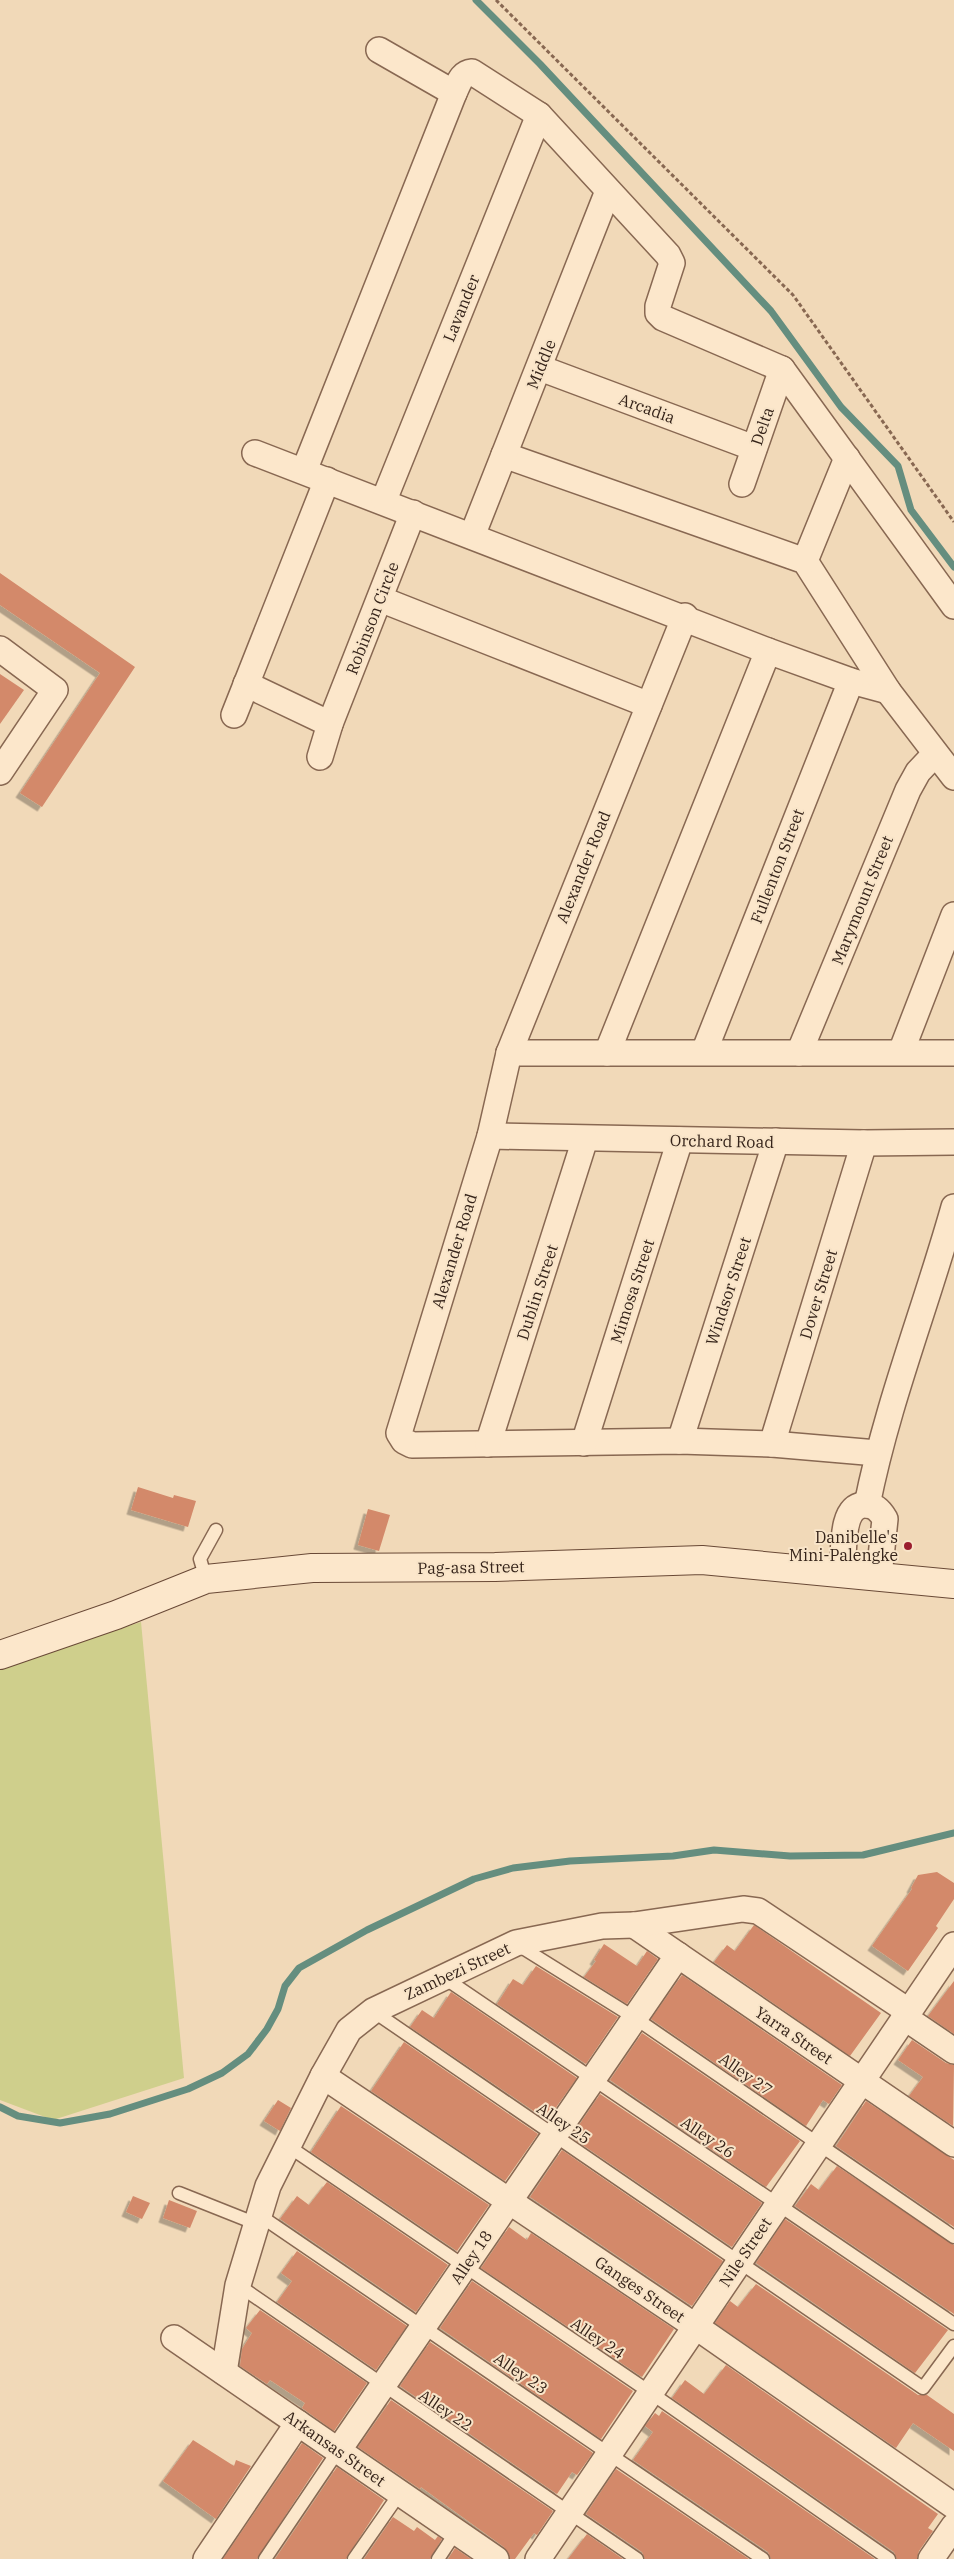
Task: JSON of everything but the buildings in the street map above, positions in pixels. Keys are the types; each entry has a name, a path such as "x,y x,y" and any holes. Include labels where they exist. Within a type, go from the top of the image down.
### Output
{"street":[{"path":"379,50 454,93"},
{"path":"234,716 315,475 454,93 466,72 472,72 539,115 668,255 672,263 658,306 658,313 663,318 782,369 954,606"},
{"name":"Lavander","path":"384,500 539,115"},
{"name":"Middle","path":"472,536 540,368 608,191"},
{"name":"Arcadia","path":"540,368 754,448"},
{"name":"Delta","path":"742,484 782,369"},
{"path":"255,452 684,616 768,651 850,681 888,691"},
{"path":"504,454 805,561 888,691 954,777"},
{"path":"805,561 847,458"},
{"name":"Robinson Circle","path":"320,757 330,724 413,513"},
{"path":"380,599 649,705"},
{"name":"Alexander Road","path":"684,616 509,1053 490,1136 398,1429 400,1438 412,1445 680,1441 772,1444 877,1453"},
{"path":"0,649 55,690 0,772"},
{"path":"606,1053 768,651"},
{"name":"Fullenton Street","path":"704,1052 850,681"},
{"path":"246,684 330,724"},
{"name":"Marymount Street","path":"799,1053 908,790 918,772 935,754"},
{"path":"901,1052 954,915"},
{"path":"509,1053 954,1053"},
{"name":"Orchard Road","path":"490,1136 864,1143 954,1142"},
{"name":"Dublin Street","path":"488,1444 585,1139"},
{"name":"Mimosa Street","path":"584,1443 680,1140"},
{"name":"Windsor Street","path":"680,1441 776,1141"},
{"name":"Dover Street","path":"772,1444 864,1143"},
{"path":"866,1505 877,1453 945,1276 954,1207"},
{"path":"842,1573 847,1516 856,1507 866,1505 876,1508 885,1519 879,1576"},
{"name":"Pag-asa Street","path":"0,1655 116,1615 206,1578 312,1568 495,1567 702,1560 954,1584"},
{"name":"Zambezi Street","path":"224,2372 238,2285 268,2186 323,2076 349,2030 373,2011 516,1944 602,1926 634,1925 743,1910 758,1911 906,2014 954,2051"},
{"name":"Yarra Street","path":"634,1925 954,2144"},
{"name":"Nile Street","path":"538,2559 906,2014 951,1955"},
{"name":"Alley 18","path":"338,2451 678,1956"},
{"name":"Ganges Street","path":"323,2076 694,2326 954,2506"},
{"name":"Arkansas Street","path":"174,2338 496,2559"},
{"path":"206,2559 298,2423"},
{"path":"931,2559 954,2526"}],"lane":[{"path":"206,1578 200,1559 216,1530"},
{"name":"Alley 27","path":"516,1944 635,2018 954,2237"},
{"name":"Alley 26","path":"444,1978 954,2324"},
{"name":"Alley 25","path":"373,2011 923,2388 954,2346"},
{"name":"Alley 24","path":"288,2146 465,2268 651,2392 889,2559"},
{"name":"Alley 23","path":"179,2193 258,2219 423,2327 764,2559"},
{"name":"Alley 22","path":"238,2285 638,2559"},
{"name":"Alley 18","path":"265,2559 338,2451"},
{"path":"354,2559 400,2493"},
{"path":"438,2559 456,2532"}],"path":[{"path":"496,0 793,295 954,522"}],"green space":[{"path":"141,1622 184,2078 53,2120 0,2100 0,1666"}],"waterway":[{"path":"476,0 540,64 771,311 841,407 898,466 911,510 954,567"},
{"path":"0,2107 18,2116 60,2123 110,2114 188,2089 222,2073 248,2054 267,2029 278,2009 285,1986 299,1968 367,1930 474,1879 513,1868 570,1861 673,1856 714,1850 790,1856 863,1855 954,1833"}],"place":[{"name":"Danibelle's Mini-Palengke","path":"908,1546"}]}
